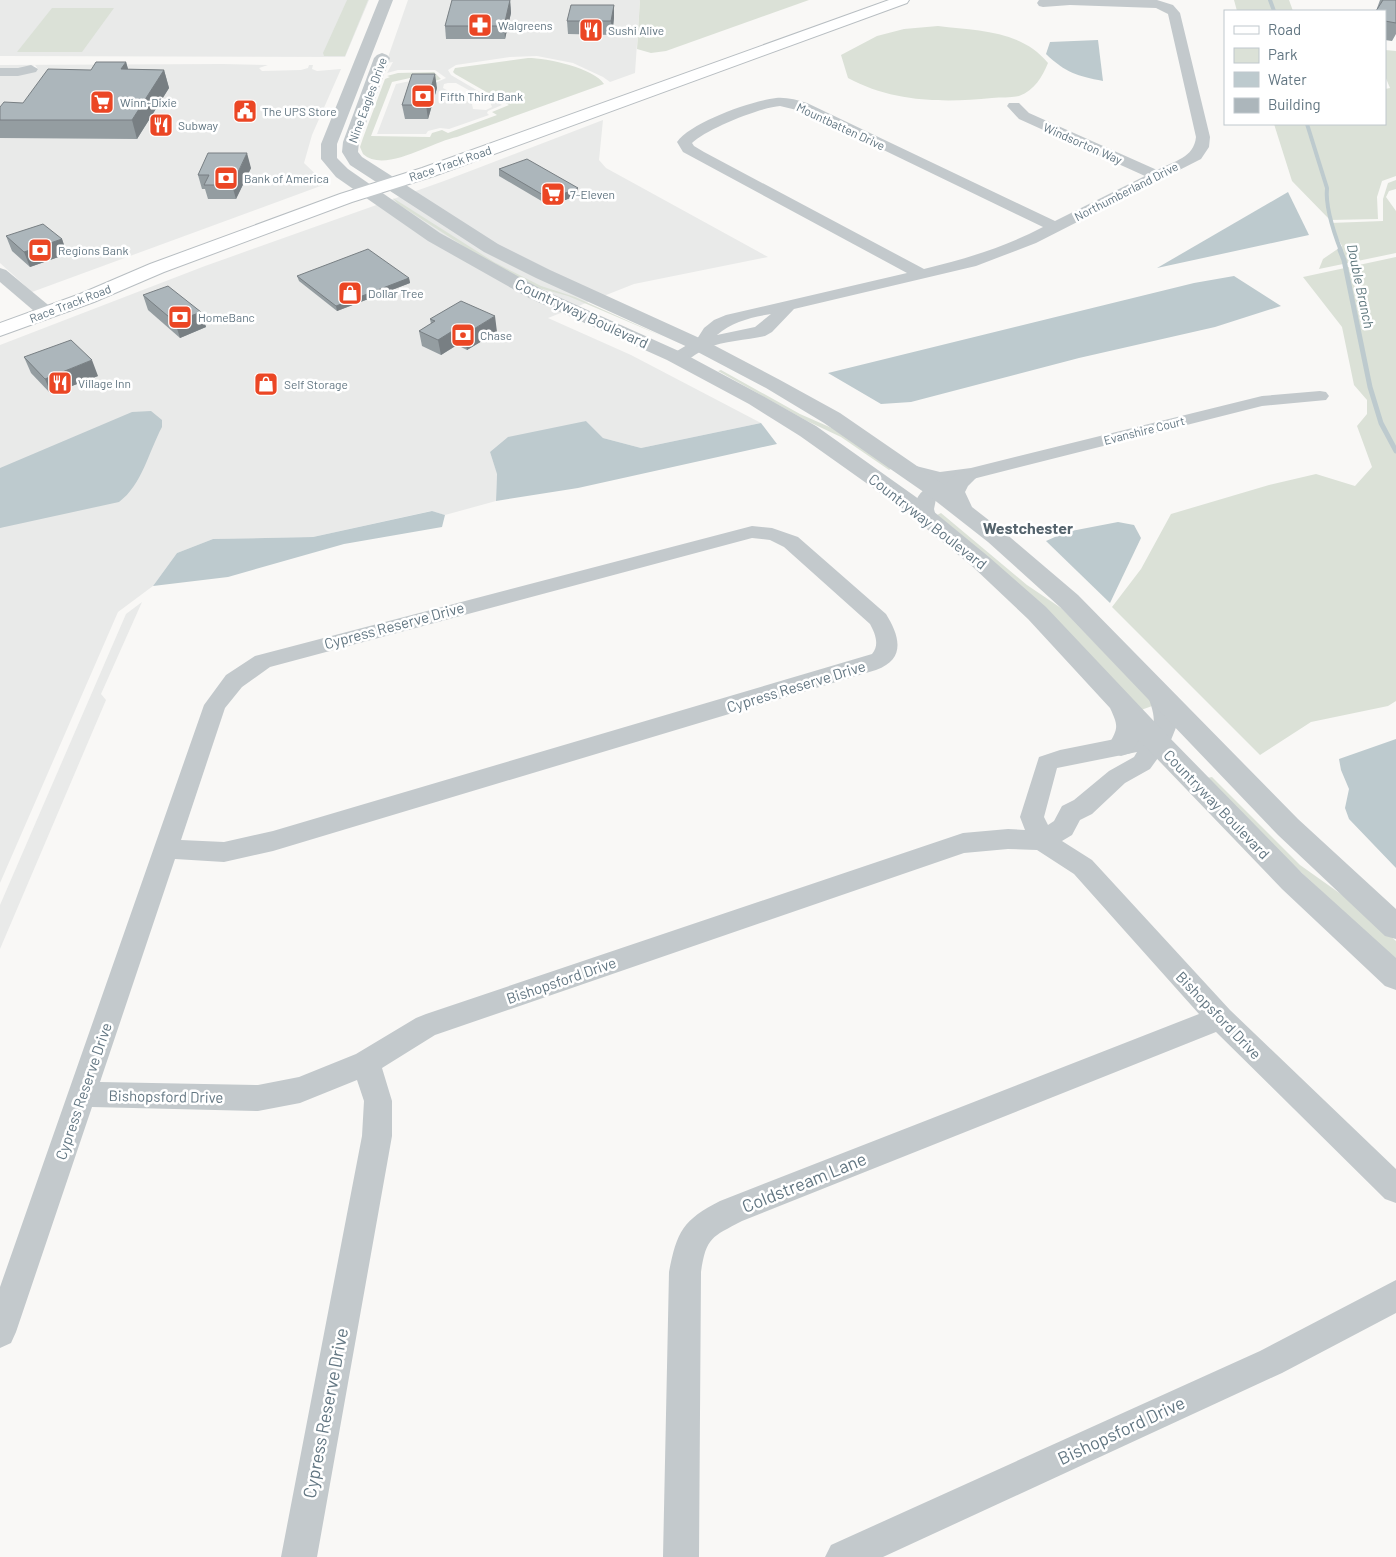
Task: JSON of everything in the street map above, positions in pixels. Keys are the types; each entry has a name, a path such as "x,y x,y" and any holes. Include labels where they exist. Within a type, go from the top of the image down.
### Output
{"main road":[{"name":"Race Track Road","path":"0,330 626,85 865,0"},
{"name":"Race Track Road","path":"85,280 373,183 428,172 902,0"},
{"path":"573,120 571,117 575,111 613,96 626,85 669,85"},
{"name":"Race Track Road","path":"8,308 49,293"}],"street":[{"name":"Nine Eagles Drive","path":"373,183 329,159 329,144 386,0"},
{"name":"Northumberland Drive","path":"678,358 701,343 759,332 766,328 786,308 801,302 970,263 1030,240 1196,156 1202,147 1203,137 1174,12 1157,4 1070,1 1043,3"},
{"name":"Nine Eagles Drive","path":"373,183 356,161 350,148 388,42"},
{"path":"0,72 25,70"},
{"name":"Mountbatten Drive","path":"922,274 699,155 688,148 684,142 687,136 765,104 789,102 810,110 1054,227"},
{"name":"Windsorton Way","path":"1014,106 1024,116 1156,175"},
{"name":"Countryway Boulevard","path":"373,183 434,237 531,291 678,358 793,422 877,480 926,517 981,562 1037,613 1119,700 1149,753 1196,782 1292,880 1396,977"},
{"name":"Countryway Boulevard","path":"373,183 491,248 543,274 701,343 774,384 857,435 936,490 1069,601 1288,826 1370,904 1396,926"},
{"path":"0,273 47,313"},
{"path":"531,291 570,301 669,344 685,346 701,343"},
{"path":"678,358 713,363 723,367 796,407 857,435"},
{"name":"Evanshire Court","path":"908,470 940,478 969,475 1262,401 1320,396"},
{"path":"793,422 829,436 896,479 936,490"},
{"path":"964,512 958,504 954,492 959,482 969,475"},
{"name":"Evanshire Court","path":"936,490 969,475"},
{"path":"926,517 924,503 926,498 936,490"},
{"name":"Cypress Reserve Drive","path":"0,1332 166,849 216,705 234,681 262,661 290,652 752,532 774,534 791,542 878,619 886,631 888,646 880,659 865,666 274,842 224,852 166,849"},
{"path":"1157,692 1163,705 1166,725 1149,753 1082,807 1071,813 1063,828 1042,841 1032,817 1047,763 1057,758 1100,752 1121,746 1149,753 1176,747 1200,758 1304,859 1370,904"},
{"path":"1119,700 1130,725 1130,732 1121,746"},
{"name":"Bishopsford Drive","path":"82,1094 258,1098 300,1090 366,1063 426,1026 963,843 1008,839 1042,841 1083,867 1220,1018 1396,1190"},
{"name":"Coldstream Lane","path":"681,1557 685,1272 689,1245 703,1225 732,1211 1220,1018"},
{"name":"Cypress Reserve Drive","path":"299,1557 377,1136 378,1101 366,1063"},
{"name":"Bishopsford Drive","path":"843,1557 1271,1362 1396,1296"}],"shaded area":[{"path":"0,0 369,0 345,57 0,56"},
{"path":"408,0 640,0 635,73 610,82 573,63 537,56 510,57 456,65 448,70 451,75 502,105 488,111 489,115 449,129 440,128 428,131 426,134 377,134 396,84 415,80 435,83 446,78 435,70 398,70 387,73 393,62 386,63","holes":["456,83 490,102 492,107 486,110 473,109 472,104 443,88 444,84"]},
{"path":"223,64 268,65 259,68 262,71 301,70 308,68 309,65 313,65 312,69 317,71 341,69 312,135 304,163 326,184 32,292 0,263 0,75 14,76 38,69 35,65 18,69 0,69 0,65"},
{"path":"603,120 599,160 606,168 768,257 634,284 548,318 631,355 761,423 641,448 603,438 586,421 490,452 497,473 496,501 445,515 431,511 313,537 213,539 177,553 153,586 118,612 0,883 0,345 205,266 444,181"},
{"path":"142,602 101,694 106,700 0,949 0,905 126,614"}],"green space":[{"path":"347,0 368,0 345,56 324,56 323,53"},
{"path":"640,0 809,0 666,51 651,53 637,49"},
{"path":"1234,0 1289,0 1293,10 1237,10"},
{"path":"52,8 114,8 82,52 17,52"},
{"path":"938,26 983,31 1012,38 1037,52 1048,63 1034,87 1019,96 1013,97 955,100 918,99 882,92 848,78 841,55 877,36 904,29"},
{"path":"1386,50 1396,51 1396,176 1382,181 1377,197 1378,219 1330,220 1292,181 1274,125 1386,125 1386,89 1390,88 1386,78"},
{"path":"528,58 558,62 581,69 599,78 604,84 396,158 372,159 363,154 360,147 385,79 390,77 387,76 398,73 434,72 441,79 435,81 410,78 392,82 371,136 430,137 432,133 442,130 448,133 497,115 492,112 509,105 455,74 453,72 455,68"},
{"path":"1396,180 1396,189 1389,191 1386,197 1396,211 1396,253 1319,269 1323,259 1342,246 1330,223 1383,221 1383,199 1388,183"},
{"path":"393,198 494,262 541,286 575,297 664,337 568,296 539,288 485,260 398,204"},
{"path":"1396,257 1396,701 1388,706 1311,722 1260,755 1112,607 1141,569 1171,514 1269,485 1316,474 1355,486 1372,467 1357,426 1367,414 1367,400 1354,385 1342,327 1303,277"},
{"path":"721,370 800,414 834,429 893,468 889,470 841,437 807,421 718,371"},
{"path":"941,513 1027,585 1061,608 1155,705 1141,710 1043,608 937,515"},
{"path":"1212,777 1300,865 1345,897 1396,941 1396,961 1270,843 1207,778"}],"water":[{"path":"1098,40 1103,81 1072,73 1046,54 1050,42"},
{"path":"1288,192 1309,235 1157,268"},
{"path":"1234,276 1281,306 1215,327 1079,358 911,402 881,404 828,373 1194,283"},
{"path":"151,411 162,420 162,427 134,486 119,502 0,528 0,468 132,412"},
{"path":"586,421 603,438 641,448 761,423 777,444 578,488 496,501 497,474 490,452 508,437"},
{"path":"432,511 445,515 442,527 344,544 228,577 153,586 177,553 213,539 313,537"},
{"path":"1118,522 1134,525 1141,538 1110,603 1046,541 1066,532"},
{"path":"1396,739 1396,868 1349,819 1345,808 1349,789 1341,770 1339,759"}],"building":[{"path":"452,0 510,0 504,26 445,26"},
{"path":"1383,0 1396,0 1396,23 1386,21 1386,10 1377,10"},
{"path":"571,5 614,5 611,21 567,21"},
{"path":"96,62 126,62 121,69 164,70 132,120 0,120 0,107 4,102 23,103 48,69 91,70"},
{"path":"412,74 435,74 426,105 402,105"},
{"path":"208,153 247,153 232,185 204,185 209,175 198,175"},
{"path":"527,159 578,188 550,199 499,169"},
{"path":"43,224 62,239 24,252 6,236"},
{"name":"Dollar Tree","path":"368,249 409,278 336,306 297,276"},
{"path":"168,286 201,312 175,322 143,295"},
{"path":"461,301 495,316 464,335 454,330 438,340 419,331 435,321 430,319"},
{"path":"71,340 92,360 45,379 24,357"}],"waterway":[{"name":"Double Branch","path":"1270,0 1274,10"},
{"name":"Double Branch","path":"1307,125 1327,188 1329,212 1341,251"},
{"name":"Double Branch","path":"1340,250 1344,260 1370,387 1381,423 1396,451"}],"place":[{"name":"Walgreens","path":"480,25"},
{"name":"Sushi Alive","path":"591,30"},
{"name":"Fifth Third Bank","path":"423,96"},
{"name":"Winn-Dixie","path":"102,102"},
{"name":"The UPS Store","path":"245,111"},
{"name":"Subway","path":"161,125"},
{"name":"Bank of America","path":"226,178"},
{"name":"7-Eleven","path":"553,194"},
{"name":"Regions Bank","path":"40,250"},
{"name":"Dollar Tree","path":"350,293"},
{"name":"HomeBanc","path":"180,317"},
{"name":"Chase","path":"463,335"},
{"name":"Village Inn","path":"60,383"},
{"name":"Self Storage","path":"266,384"}],"district":[{"name":"Westchester","path":"1028,527"}]}
